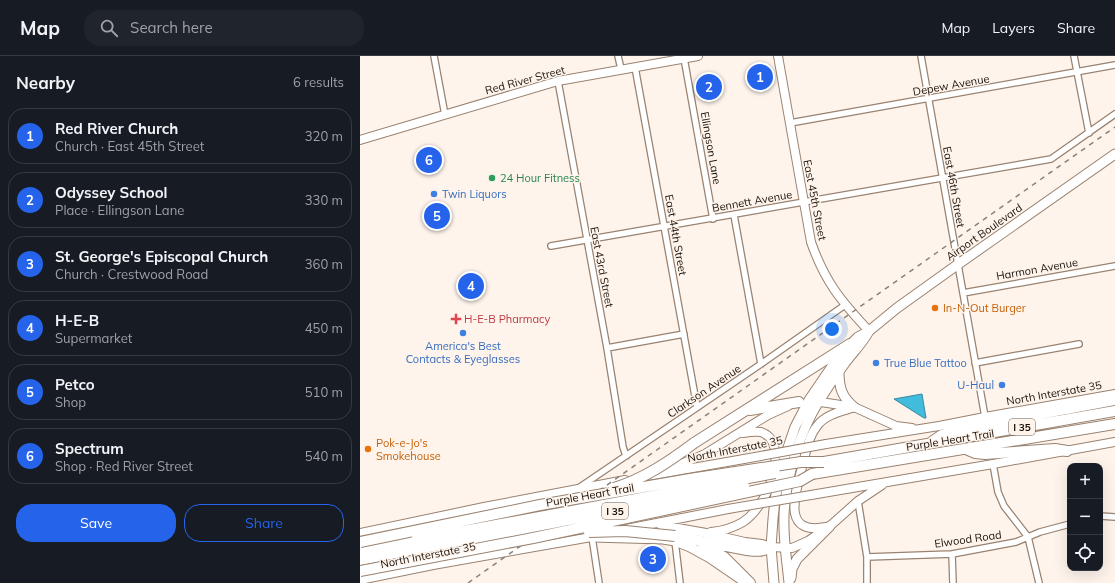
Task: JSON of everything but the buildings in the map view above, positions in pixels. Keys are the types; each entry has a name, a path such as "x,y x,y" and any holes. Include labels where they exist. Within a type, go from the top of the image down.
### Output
{"highway":[{"path":"540,505 610,489 631,482 657,468 850,344"},
{"path":"929,444 942,435 960,429 1115,400"},
{"path":"745,411 804,401"},
{"name":"Purple Heart Trail","path":"360,560 417,544 563,511 632,500 824,462 1115,411"},
{"name":"Purple Heart Trail","path":"360,552 397,543 417,544 815,474 1115,424"},
{"path":"967,449 975,453 985,454 1055,449 1067,451"},
{"name":"Purple Heart Trail","path":"360,542 540,505 684,480 800,462 824,462"},
{"name":"Purple Heart Trail","path":"360,571 534,538 800,481 815,474"},
{"path":"534,538 605,531 647,532 675,539 686,538 747,550 767,550 771,547"},
{"path":"686,538 704,545 719,554 734,566 750,583"},
{"path":"360,547 397,543"}],"main road":[{"name":"Red River Street","path":"360,140 558,81 698,56"},
{"name":"East 45th Street","path":"778,56 811,242 817,260 833,289 869,332"},
{"name":"Airport Boulevard","path":"774,583 771,547 776,499 785,456 804,401 839,356 858,336 869,332 897,308 1115,154"},
{"name":"Airport Boulevard","path":"790,583 784,548 784,516 786,493 793,463 806,428 819,401 839,370 863,343 869,332"},
{"path":"839,370 840,391 848,402 854,407"},
{"name":"North Interstate 35","path":"360,533 484,507 654,475 1115,394"},
{"path":"654,475 694,459 742,433 768,415 780,409 804,401 819,401 854,407 896,426 921,429"},
{"path":"830,526 815,529 809,528 800,522 794,513 793,508 796,491 810,440 816,426 828,416 854,407"},
{"path":"706,533 730,528 744,521 756,510 773,478 775,448 771,440 762,432 742,433"},
{"name":"North Interstate 35","path":"360,580 433,565 592,538 641,526 728,509 1115,442"},
{"path":"790,583 792,569 797,559 858,501 873,490 890,481"},
{"path":"484,507 474,520 475,527 479,545 484,551 494,554"},
{"path":"424,520 435,522 442,526 447,554 444,559 433,565"},
{"path":"656,524 706,533 744,542 784,548 792,548 801,545 830,526"},
{"path":"592,538 675,539 710,558 747,583"}],"street":[{"path":"434,56 445,115"},
{"path":"618,56 620,70"},
{"name":"East 46th Street","path":"921,56 985,417"},
{"path":"1074,56 1088,133 1115,114"},
{"name":"Ellingson Lane","path":"684,58 713,218"},
{"name":"Depew Avenue","path":"790,123 1115,65"},
{"name":"East 44th Street","path":"635,67 697,407"},
{"name":"East 43rd Street","path":"558,81 607,348 623,447 626,456"},
{"name":"Bennett Avenue","path":"551,246 1052,159 1088,133"},
{"path":"734,215 761,364"},
{"name":"Harmon Avenue","path":"963,293 1115,266"},
{"name":"Clarkson Avenue","path":"573,491 761,364 845,305"},
{"path":"607,348 684,334"},
{"path":"975,363 1079,344"},
{"path":"993,464 998,492 1004,506 1028,537 1039,583"},
{"path":"858,501 867,557 867,583"},
{"path":"1103,516 1115,517"},
{"name":"Elwood Road","path":"867,557 952,554 1016,542 1067,525"},
{"path":"592,538 599,583"},
{"path":"675,539 680,583"},
{"path":"952,554 954,583"}],"water":[{"path":"922,394 926,418 894,399"}],"railway":[{"path":"468,583 1115,127"}],"place":[{"name":"Red River Church","path":"760,77"},
{"name":"Odyssey School","path":"709,87"},
{"name":"Spectrum","path":"429,160"},
{"name":"24 Hour Fitness","path":"492,178"},
{"name":"Twin Liquors","path":"434,194"},
{"name":"Petco","path":"437,216"},
{"name":"H-E-B","path":"471,286"},
{"name":"In-N-Out Burger","path":"935,308"},
{"name":"H-E-B Pharmacy","path":"456,319"},
{"name":"America's Best Contacts & Eyeglasses","path":"463,333"},
{"name":"True Blue Tattoo","path":"876,363"},
{"name":"U-Haul","path":"1002,385"},
{"name":"Pok-e-Jo's Smokehouse","path":"368,449"},
{"name":"St. George's Episcopal Church","path":"653,559"}]}
